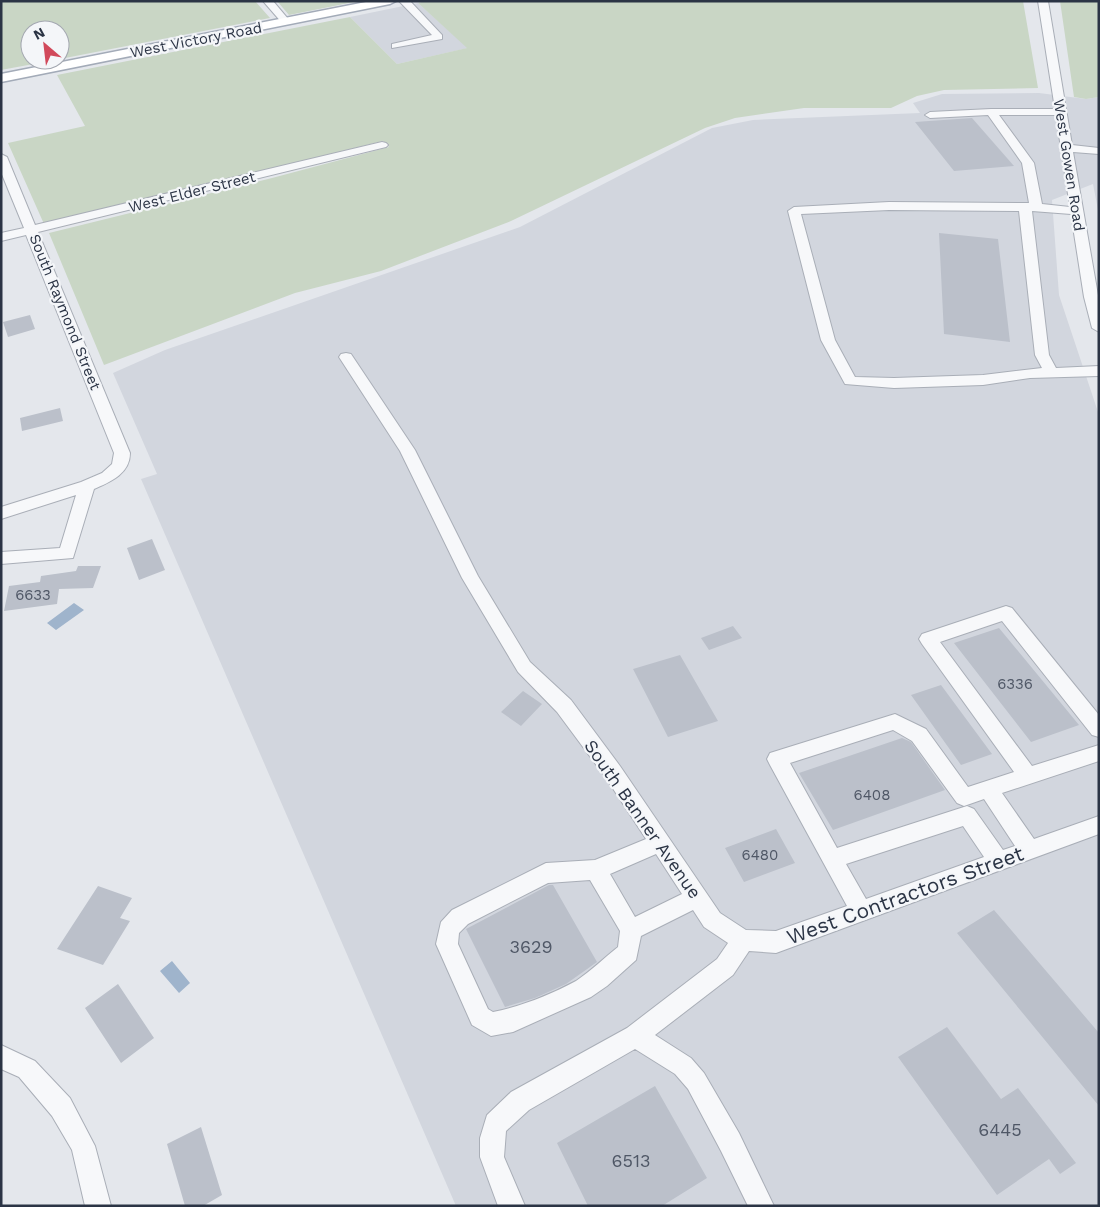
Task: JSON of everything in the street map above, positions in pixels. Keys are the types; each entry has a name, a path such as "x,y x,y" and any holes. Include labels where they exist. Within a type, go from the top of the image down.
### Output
{"main road":[{"name":"West Victory Road","path":"1,78 390,1"}],"street":[{"path":"268,1 286,22"},
{"path":"396,46 439,37 404,1"},
{"name":"West Gowen Road","path":"1043,1 1076,211 1093,271 1099,328"},
{"path":"991,112 1028,163 1042,355 1051,372"},
{"path":"930,116 991,112 1060,112"},
{"name":"West Elder Street","path":"1,237 382,145"},
{"path":"1066,148 1099,152"},
{"name":"South Raymond Street","path":"1,157 122,453 122,459 118,467 108,477 87,486"},
{"path":"1076,211 1031,207 889,206 794,211 828,340 850,380 894,383 983,380 1030,372 1099,371"},
{"name":"South Banner Avenue","path":"346,357 407,450 471,578 524,667 564,706 614,772 712,920"},
{"path":"1,513 87,486"},
{"path":"1,558 67,554 87,486"},
{"path":"1028,776 928,639 1006,614 1099,729"},
{"path":"861,911 776,759 895,722 919,735 999,861"},
{"path":"832,859 965,806 988,789 1099,753"},
{"path":"988,789 1029,850"},
{"name":"West Contractors Street","path":"712,920 743,940 776,942 1099,825"},
{"path":"596,870 631,930 628,952 599,978 583,989 513,1020 491,1024 480,1017 447,944 449,929 460,917 546,873 596,870 660,842"},
{"path":"631,930 697,897"},
{"path":"512,1206 502,1186 492,1158 492,1138 496,1124 520,1101 635,1036 692,991 726,968 743,940"},
{"path":"635,1036 671,1056 696,1081 739,1159 761,1206"},
{"path":"1,1057 27,1069 62,1107 83,1146 98,1206"}],"shaded area":[{"path":"418,3 468,48 397,64 350,17"},
{"path":"1039,93 1086,99 1099,97 1099,215 1093,184 1052,200 1059,295 1099,415 1099,1206 456,1206 141,479 157,474 113,373 165,350 520,227 712,128 753,120 920,113 913,103 942,94"}],"green space":[{"path":"1,1 255,1 270,18 70,57 70,20 20,20 20,66 1,70"},
{"path":"277,1 359,1 289,15"},
{"path":"425,1 1023,1 1038,88 944,90 917,96 891,108 804,108 735,118 705,128 511,221 381,271 295,293 104,365 49,233 389,147 383,141 44,224 8,143 85,126 57,75 350,17 397,64 467,48 418,3"},
{"path":"1060,1 1099,1 1099,97 1086,99 1074,97"}],"water":[{"path":"74,603 84,610 56,630 47,623"},
{"path":"172,961 190,983 179,993 160,971"}],"building":[{"path":"972,118 1014,166 954,171 915,122"},
{"path":"939,233 998,239 1010,342 944,334"},
{"path":"30,315 35,329 8,337 3,322"},
{"path":"60,408 63,421 22,431 20,418"},
{"path":"152,539 165,570 139,580 127,548"},
{"path":"78,566 101,566 93,588 59,589 57,604 4,611 9,586 40,582 41,576 76,571"},
{"path":"733,626 742,638 709,650 701,638"},
{"path":"999,628 1079,725 1031,742 954,643"},
{"path":"680,655 718,721 668,737 633,669"},
{"path":"941,685 992,754 961,765 911,695"},
{"path":"523,691 542,704 521,726 501,712"},
{"path":"902,738 911,742 945,790 833,830 799,773"},
{"path":"776,829 795,863 744,882 725,848"},
{"path":"549,885 553,885 597,962 566,984 535,998 505,1007 466,929"},
{"path":"98,886 132,898 120,918 130,921 103,965 57,949"},
{"path":"994,910 1099,1033 1099,1106 957,933"},
{"path":"118,984 154,1038 121,1063 85,1008"},
{"path":"947,1027 1001,1099 1018,1088 1076,1163 1060,1174 1049,1159 997,1195 898,1057"},
{"path":"655,1086 707,1178 662,1206 588,1206 557,1143"},
{"path":"201,1127 222,1195 203,1206 185,1206 167,1144"}]}
